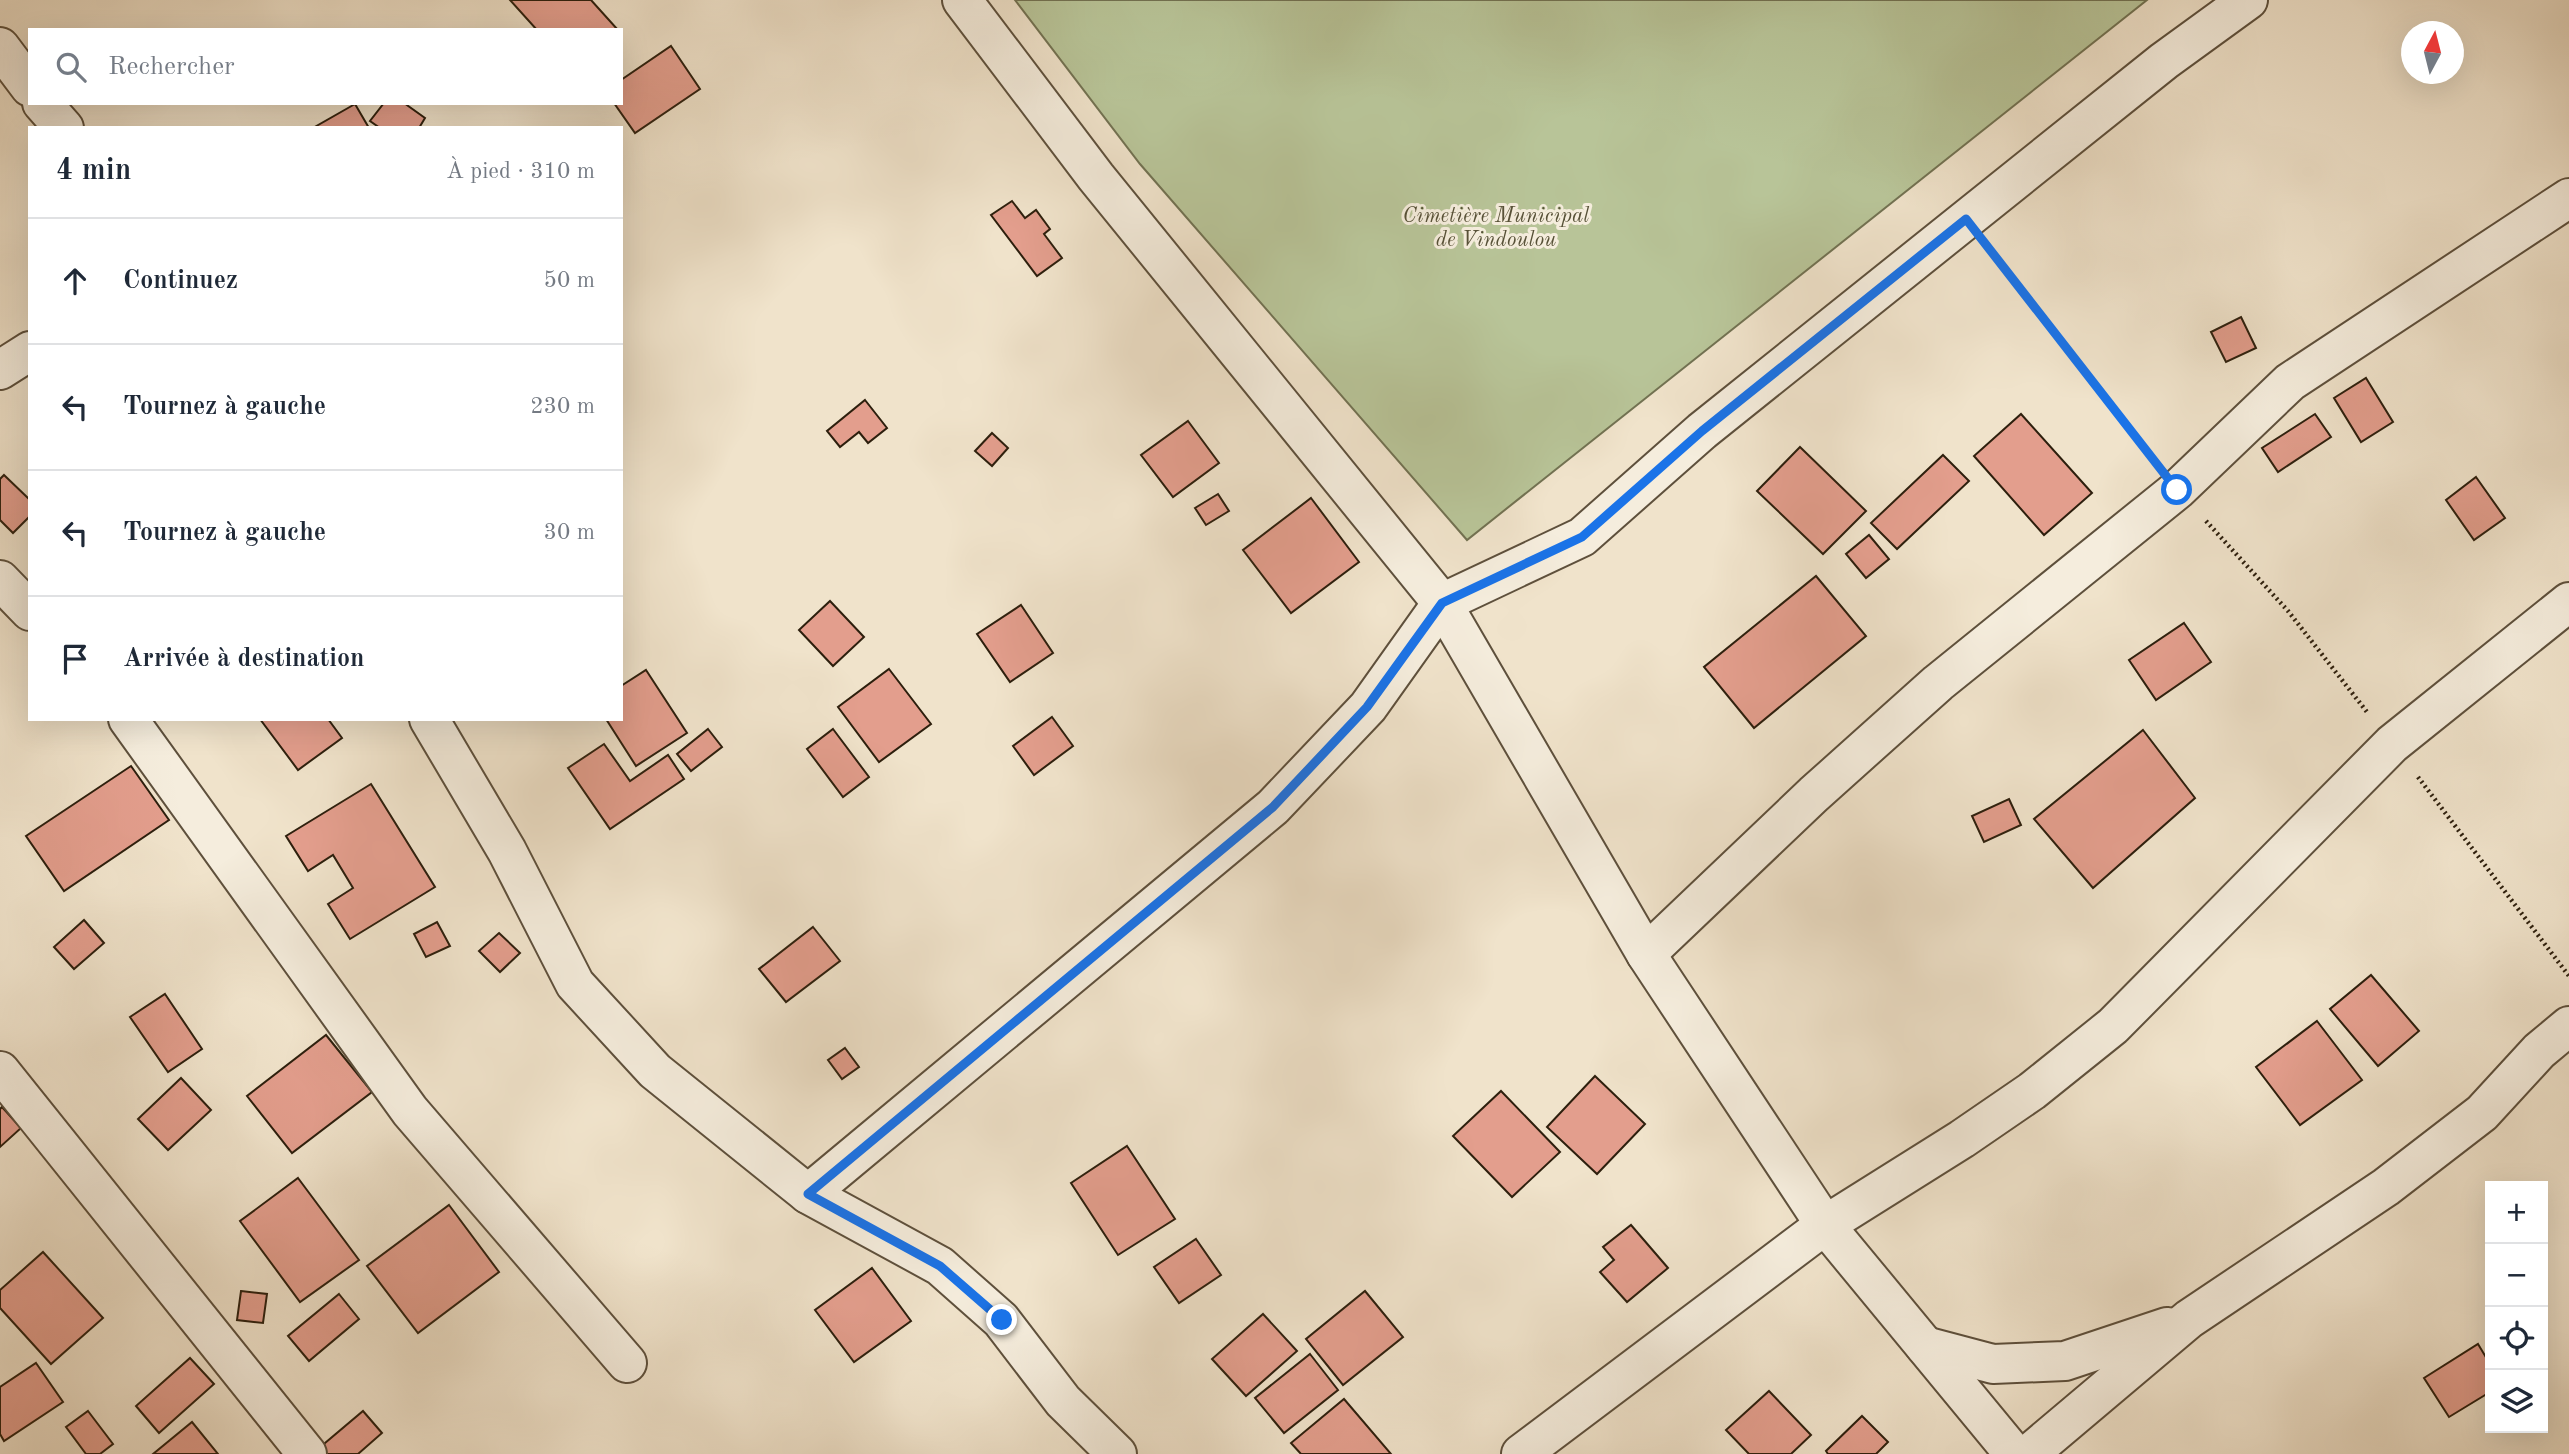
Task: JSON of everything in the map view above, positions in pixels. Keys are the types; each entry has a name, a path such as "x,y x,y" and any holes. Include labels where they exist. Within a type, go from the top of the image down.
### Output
{"street":[{"path":"962,0 1096,177 1442,603 1646,954 1825,1225 2014,1454"},
{"path":"808,1194 1273,807 1367,707 1442,603 1582,537 1702,431 2164,61 2249,0"},
{"path":"0,47 28,84"},
{"path":"44,105 62,126"},
{"path":"1646,954 1814,794 1938,683 2177,490 2290,382 2569,198"},
{"path":"0,370 28,352"},
{"path":"0,580 28,609"},
{"path":"1521,1454 1825,1225 2032,1091 2113,1026 2392,744 2569,602"},
{"path":"129,721 410,1111 627,1363"},
{"path":"430,721 507,851 575,984 655,1071 808,1194 940,1266 1002,1320 1063,1401 1117,1454"},
{"path":"2029,1454 2189,1319 2386,1187 2482,1113 2539,1051 2569,1026"},
{"path":"0,1071 307,1454"},
{"path":"1925,1346 1993,1364 2066,1361 2189,1319"}],"path":[{"path":"1966,219 2177,490 2288,611 2569,976"}],"green space":[{"name":"Cimetière Municipal de Vindoulou","path":"1015,0 2147,0 1467,540 1140,164"}],"building":[{"path":"510,0 591,0 616,28 535,28"},
{"path":"671,46 700,89 635,133 615,105 623,105 623,79"},
{"path":"356,105 368,126 316,126"},
{"path":"382,105 407,105 425,118 420,126 377,126 370,121"},
{"path":"1012,201 1025,218 1036,210 1050,229 1044,234 1062,258 1037,276 991,215"},
{"path":"2241,317 2256,348 2226,362 2211,332"},
{"path":"2366,378 2393,422 2361,442 2334,398"},
{"path":"865,400 887,428 868,443 859,432 840,447 827,431"},
{"path":"2021,414 2092,493 2044,535 1974,456"},
{"path":"2315,414 2331,437 2278,472 2262,448"},
{"path":"1188,421 1219,463 1173,497 1141,455"},
{"path":"992,433 1008,448 992,466 975,451"},
{"path":"1800,447 1866,511 1823,554 1757,491"},
{"path":"1943,455 1969,481 1897,549 1871,523"},
{"path":"4,475 28,498 28,518 13,533 0,520 0,479"},
{"path":"2476,477 2505,518 2474,540 2446,500"},
{"path":"1218,494 1229,511 1206,525 1195,508"},
{"path":"1311,498 1359,562 1291,613 1243,550"},
{"path":"1869,535 1889,559 1866,578 1846,554"},
{"path":"1816,576 1866,636 1754,728 1704,667"},
{"path":"830,601 864,637 833,666 799,630"},
{"path":"1021,605 1053,653 1010,682 977,634"},
{"path":"2184,623 2211,662 2156,700 2129,660"},
{"path":"889,669 931,724 879,762 838,707"},
{"path":"646,670 687,733 636,766 607,721 623,721 623,685"},
{"path":"1052,717 1073,746 1034,775 1013,746"},
{"path":"261,721 329,721 342,738 298,770"},
{"path":"708,729 722,747 691,771 677,754"},
{"path":"833,729 869,777 843,797 807,749"},
{"path":"2143,730 2195,798 2093,888 2034,819"},
{"path":"604,744 630,781 668,755 684,779 610,829 568,768"},
{"path":"131,766 169,820 64,891 26,836"},
{"path":"371,784 435,887 350,939 328,904 353,888 333,855 308,871 286,836"},
{"path":"2009,799 2021,825 1984,842 1972,816"},
{"path":"84,920 104,943 74,969 54,947"},
{"path":"437,922 450,946 426,957 414,934"},
{"path":"813,927 840,961 786,1002 759,969"},
{"path":"499,933 520,953 500,972 479,951"},
{"path":"2371,975 2419,1031 2378,1066 2330,1009"},
{"path":"165,994 202,1049 168,1072 130,1017"},
{"path":"2317,1021 2362,1080 2300,1125 2256,1067"},
{"path":"326,1035 372,1092 292,1153 247,1096"},
{"path":"845,1048 859,1067 842,1079 828,1060"},
{"path":"1595,1076 1645,1124 1597,1174 1547,1127"},
{"path":"181,1078 211,1110 168,1150 138,1119"},
{"path":"1501,1091 1560,1152 1512,1197 1453,1136"},
{"path":"2,1107 21,1128 0,1147 0,1109"},
{"path":"1127,1146 1175,1219 1118,1255 1071,1183"},
{"path":"298,1178 359,1260 300,1302 240,1221"},
{"path":"449,1205 499,1272 418,1333 367,1266"},
{"path":"1631,1225 1668,1268 1627,1302 1600,1272 1614,1260 1603,1247"},
{"path":"1196,1239 1221,1275 1179,1303 1154,1267"},
{"path":"43,1252 103,1318 51,1364 0,1308 0,1290"},
{"path":"872,1268 911,1321 854,1362 815,1310"},
{"path":"241,1291 267,1294 263,1323 237,1320"},
{"path":"1365,1291 1403,1337 1343,1385 1306,1339"},
{"path":"339,1294 359,1319 309,1361 288,1336"},
{"path":"1263,1314 1297,1351 1246,1396 1212,1359"},
{"path":"2478,1344 2485,1356 2485,1395 2449,1417 2424,1378"},
{"path":"1310,1354 1338,1390 1284,1433 1255,1398"},
{"path":"190,1358 214,1384 159,1433 136,1406"},
{"path":"36,1363 63,1402 4,1441 0,1434 0,1387"},
{"path":"1769,1391 1811,1435 1791,1454 1749,1454 1726,1430"},
{"path":"1344,1399 1391,1454 1301,1454 1291,1443"},
{"path":"88,1411 113,1444 100,1454 86,1454 66,1427"},
{"path":"363,1411 382,1433 358,1454 312,1454"},
{"path":"1862,1416 1888,1442 1876,1454 1828,1454 1826,1451"},
{"path":"192,1422 218,1454 153,1454"}],"route":[{"path":"1002,1320 940,1266 808,1194 1273,807 1367,707 1442,603 1582,537 1702,431 1966,219 2177,490"}]}
